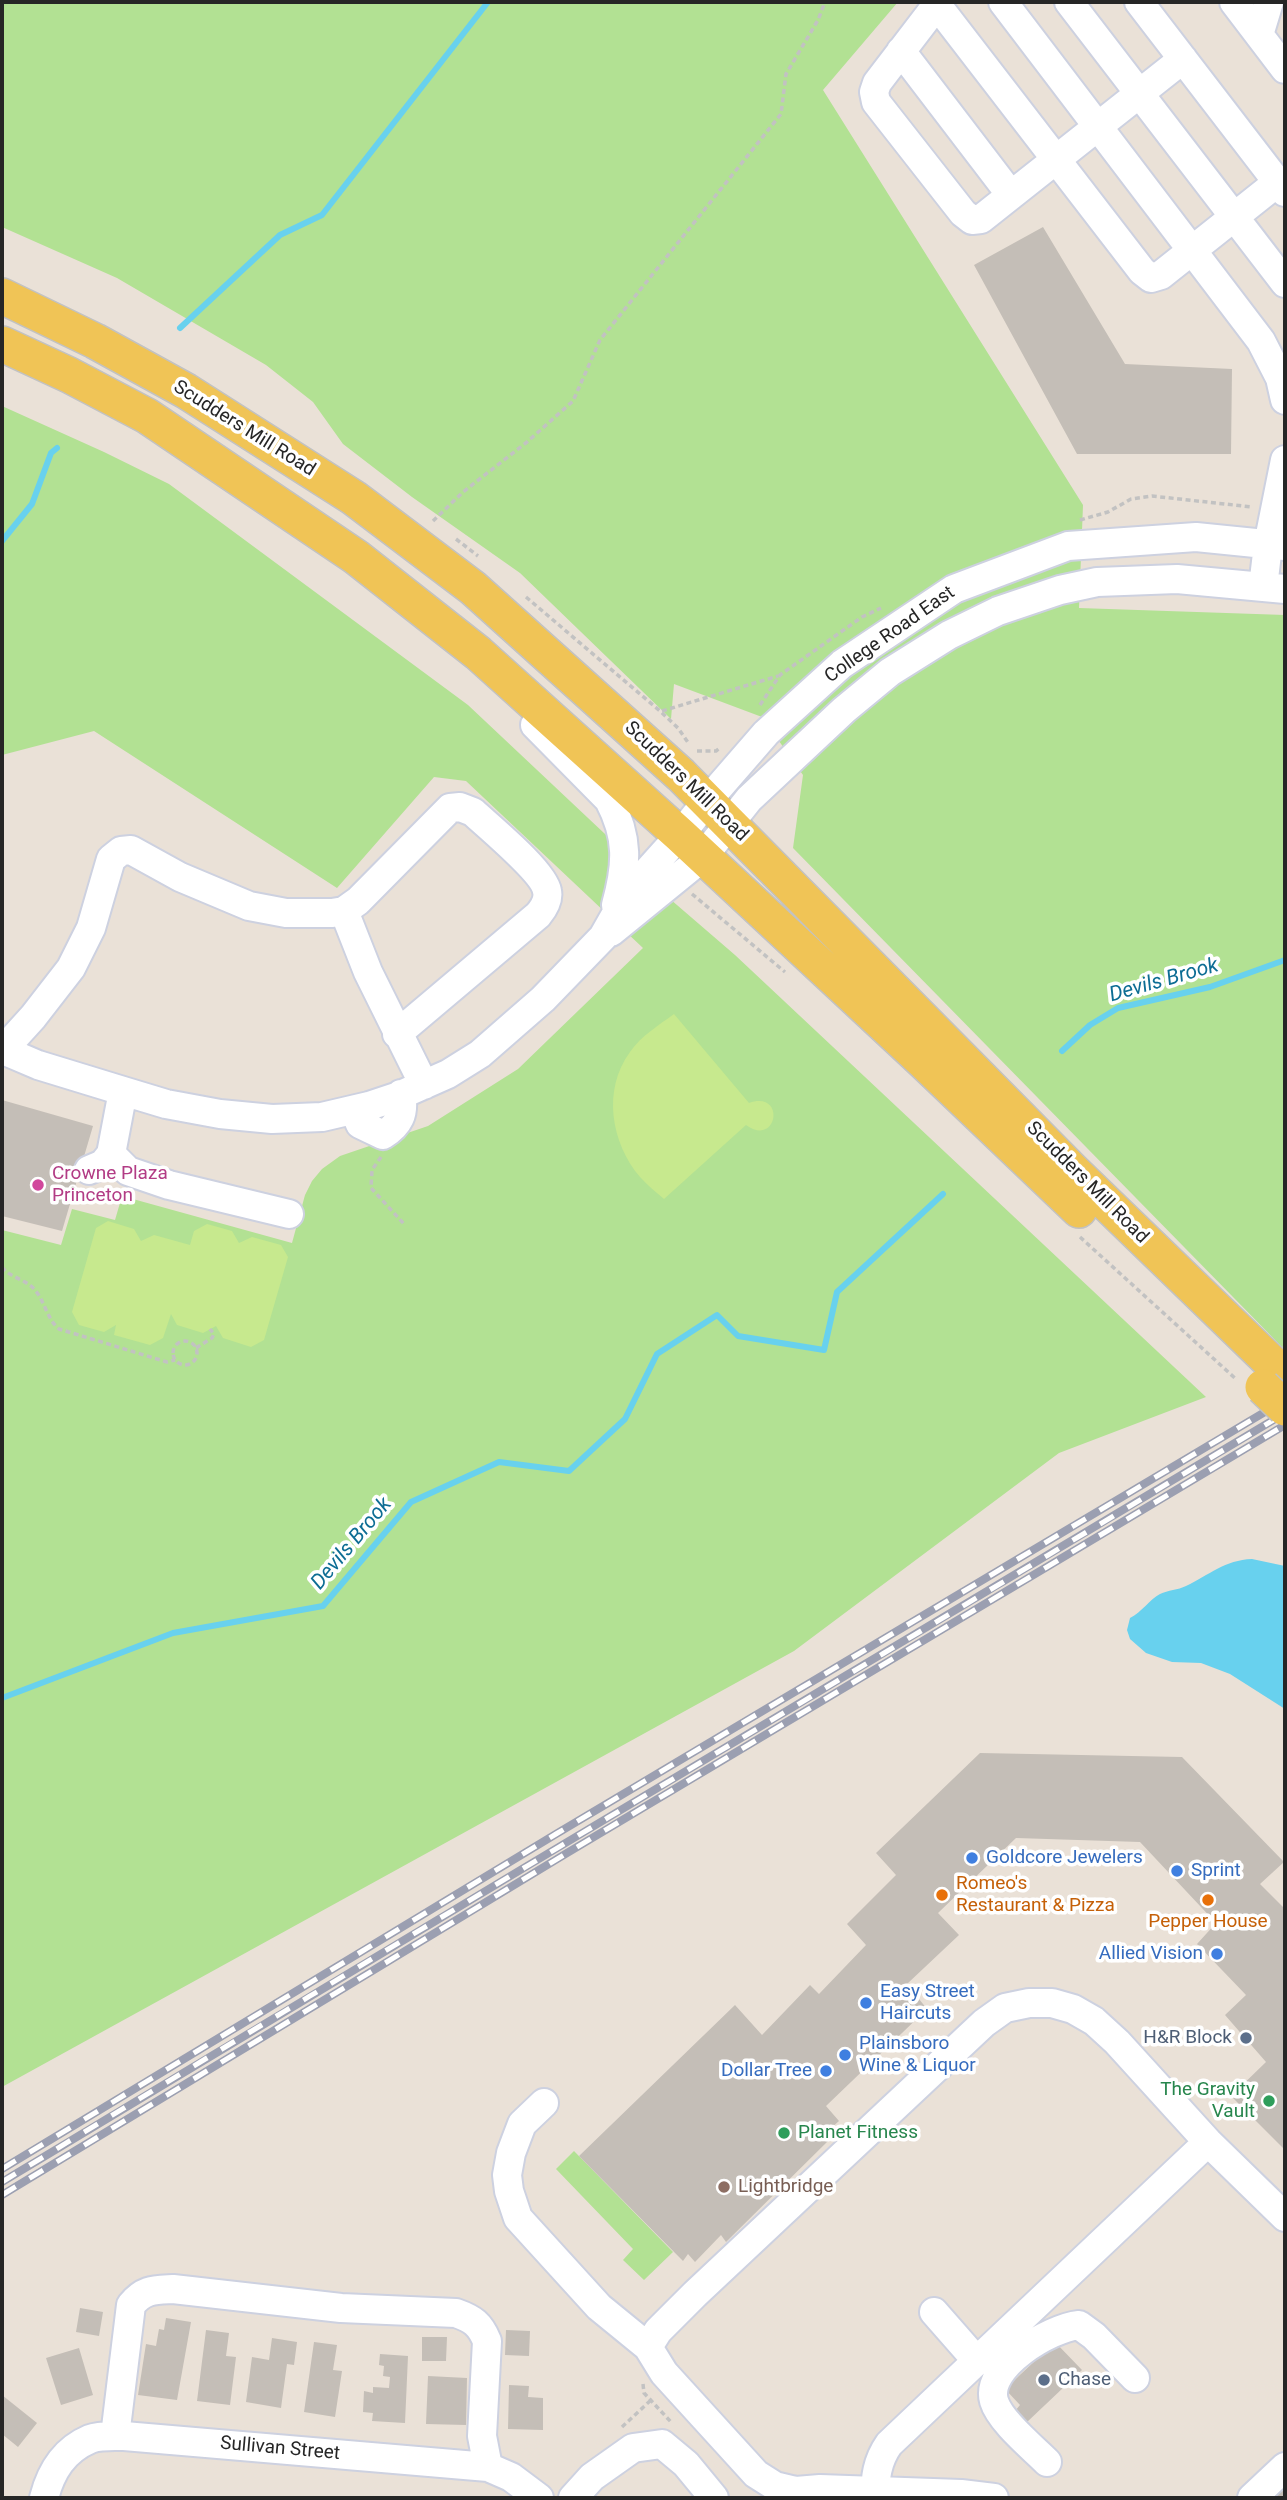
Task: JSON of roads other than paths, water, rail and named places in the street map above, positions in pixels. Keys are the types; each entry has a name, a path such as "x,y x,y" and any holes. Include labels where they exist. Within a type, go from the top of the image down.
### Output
{"main road":[{"name":"Scudders Mill Road","path":"2,296 95,341 186,390 391,525 473,588 718,812 1071,1169 1279,1386"},
{"name":"Scudders Mill Road","path":"2,344 147,416 355,557 478,653 1279,1386"}],"street":[{"path":"1003,2 1261,341 1280,377 1285,400"},
{"path":"1069,2 1285,283"},
{"path":"1139,2 1183,59 1281,187 1233,217 1161,275 1151,278 1142,271 1056,160 938,3 877,83 874,92 876,102 962,214 972,220 981,219 1056,160 1183,59"},
{"path":"1234,2 1285,69"},
{"path":"1259,35 1269,2"},
{"path":"901,51 1011,195"},
{"path":"1274,588 1285,460"},
{"name":"College Road East","path":"603,937 628,893 691,846 718,812 766,733 842,664 954,589 1068,546 1196,537 1277,546"},
{"name":"College Road East","path":"718,812 749,799 844,710 890,672 949,635 998,611 1060,590 1097,582 1177,579 1274,588"},
{"path":"397,1034 538,915 545,905 548,891 540,876 473,812 460,807 450,808 358,901 344,911 286,913 249,906 180,877 131,850 121,851 111,859 91,928 71,968 33,1017 2,1051 38,1065 166,1104 220,1114 272,1119 322,1117 354,1110 413,1090 480,1054 543,999 603,937 614,911 625,864 624,834 609,800 488,677 478,653"},
{"path":"344,911 397,1034 413,1090"},
{"path":"354,1110 360,1124 383,1135 394,1129 403,1104 413,1090"},
{"path":"123,1091 100,1162 169,1185 289,1214"},
{"path":"648,2347 658,2331 695,2294 984,2023 1005,2008 1029,2003 1052,2003 1073,2009 1094,2021 1117,2042 1208,2142 1285,2217"},
{"path":"544,2103 522,2124 511,2153 507,2175 518,2218 599,2307 648,2347 664,2373 757,2474 775,2486 796,2491 820,2489 875,2495 961,2494 994,2498"},
{"path":"875,2495 880,2457 889,2444 1208,2142"},
{"path":"115,2436 131,2305 139,2295 149,2290 173,2289 341,2308 456,2313 473,2319 487,2341 482,2436 488,2467"},
{"path":"934,2312 977,2361"},
{"path":"1047,2462 996,2407 992,2389 996,2377 1027,2347 1057,2330 1079,2325 1094,2336 1135,2378"},
{"name":"Sullivan Street","path":"44,2498 61,2458 92,2438 115,2436 488,2467 511,2477 539,2498"},
{"path":"573,2498 592,2477 633,2448 662,2445 686,2463 714,2498"},
{"path":"1252,2498 1285,2467"}],"water":[{"path":"1252,1559 1285,1566 1285,1709 1230,1674 1201,1663 1172,1662 1146,1653 1130,1639 1127,1630 1130,1618 1160,1594 1186,1586 1225,1565"}],"waterway":[{"path":"180,328 280,235 322,215 488,2"},
{"path":"2,541 32,504 51,453 57,448"},
{"name":"Devils Brook","path":"1062,1051 1090,1025 1118,1008 1210,987 1285,960"},
{"name":"Devils Brook","path":"2,1698 173,1633 323,1606 411,1502 499,1462 569,1471 625,1419 657,1354 717,1315 738,1336 824,1350 837,1292 943,1194"}],"railway":[{"path":"2,2169 556,1834 1285,1400"},
{"path":"2,2182 1285,1413"},
{"path":"2,2195 567,1853 1285,1425"}],"place":[{"name":"Crowne Plaza Princeton","path":"38,1185"},
{"name":"Goldcore Jewelers","path":"972,1858"},
{"name":"Sprint","path":"1177,1871"},
{"name":"Romeo's Restaurant & Pizza","path":"942,1895"},
{"name":"Pepper House","path":"1208,1900"},
{"name":"Allied Vision","path":"1217,1954"},
{"name":"Easy Street Haircuts","path":"866,2003"},
{"name":"H&R Block","path":"1246,2038"},
{"name":"Plainsboro Wine & Liquor","path":"845,2055"},
{"name":"Dollar Tree","path":"826,2071"},
{"name":"The Gravity Vault","path":"1269,2101"},
{"name":"Planet Fitness","path":"784,2133"},
{"name":"Lightbridge","path":"724,2187"},
{"name":"Chase","path":"1044,2380"}]}
